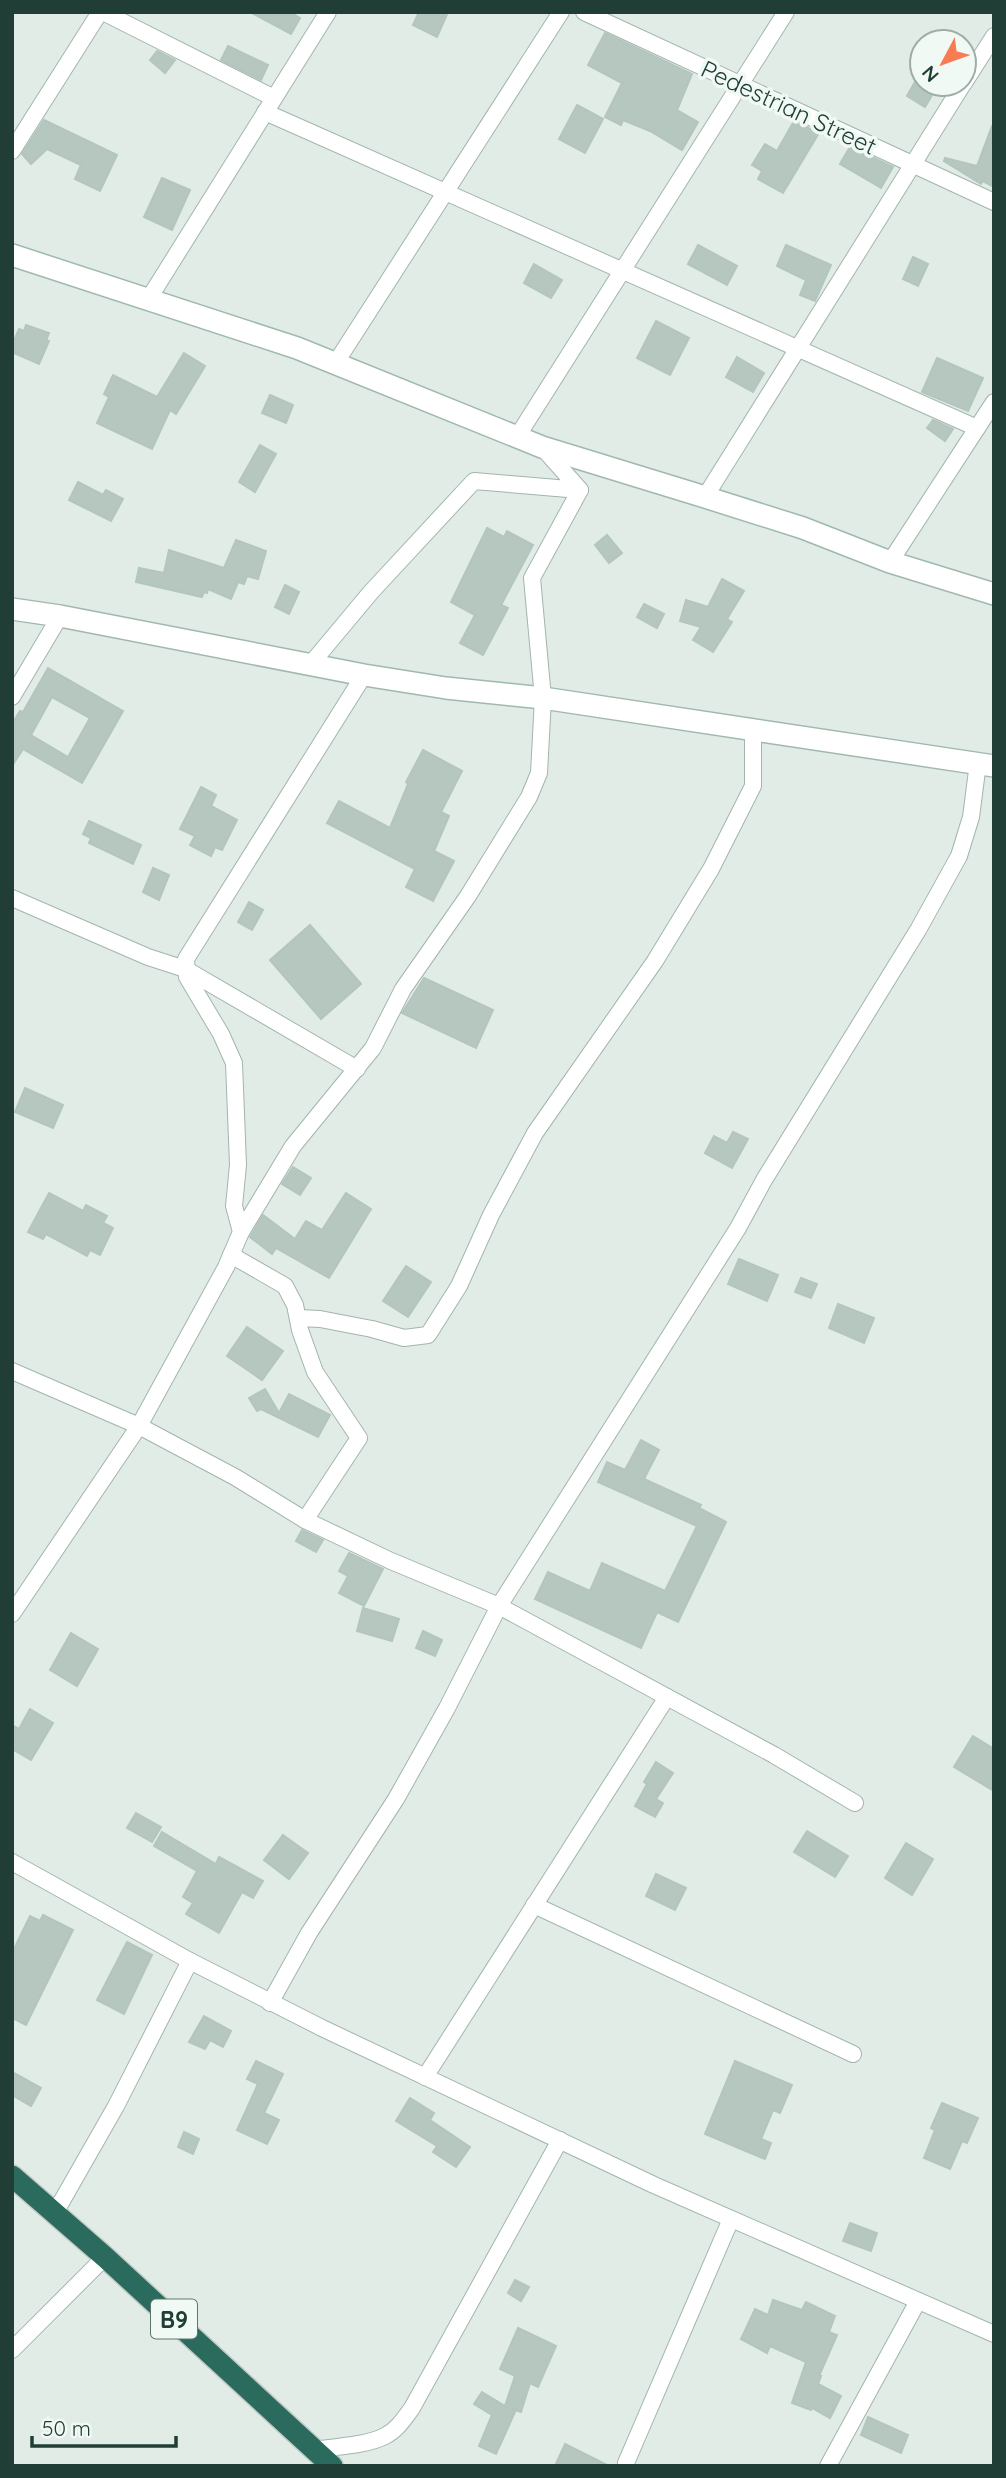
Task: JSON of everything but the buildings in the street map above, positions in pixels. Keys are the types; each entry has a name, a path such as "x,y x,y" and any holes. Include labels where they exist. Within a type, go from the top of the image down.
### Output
{"highway":[{"name":"B9","path":"12,2176 105,2257 332,2466"}],"main road":[{"path":"12,256 297,348 542,447 705,496 803,528 890,562 994,594"},
{"path":"12,609 364,675 446,688 543,698 986,764"}],"street":[{"path":"12,151 102,12 274,98"},
{"path":"148,300 328,12"},
{"path":"335,364 561,12"},
{"name":"Pedestrian Street","path":"584,12 994,202"},
{"path":"517,437 786,12"},
{"path":"978,62 994,36"},
{"path":"705,496 955,98"},
{"path":"265,112 977,428"},
{"path":"890,562 994,402"},
{"path":"542,447 580,490"},
{"path":"310,665 372,592 474,481 580,490"},
{"path":"12,1614 139,1426 241,1232 293,1146 373,1048 403,989 468,896 529,797 539,773 543,698 532,578 580,490"},
{"path":"12,697 60,616"},
{"path":"241,1232 234,1206 238,1166 234,1063 211,1015 187,977 186,959 364,675"},
{"path":"298,1318 372,1329 404,1338 428,1335 459,1286 491,1214 535,1133 655,961 711,869 753,786 753,731"},
{"path":"270,2003 309,1933 396,1799 447,1708 499,1606 738,1228 764,1180 918,930 958,856 986,764"},
{"path":"12,898 148,957 185,969 357,1069"},
{"path":"231,1255 285,1286 295,1305 316,1372 359,1438 305,1520"},
{"path":"12,1371 139,1426 236,1477 305,1520 391,1561 499,1606 855,1803"},
{"path":"425,2077 667,1697"},
{"path":"12,1862 270,2003 731,2219 994,2334"},
{"path":"534,1905 853,2054"},
{"path":"55,2213 116,2106 190,1961"},
{"path":"315,2450 385,2436 397,2427 412,2409 561,2140"},
{"path":"626,2463 731,2219"},
{"path":"12,2350 105,2257"},
{"path":"828,2466 918,2301"}]}
